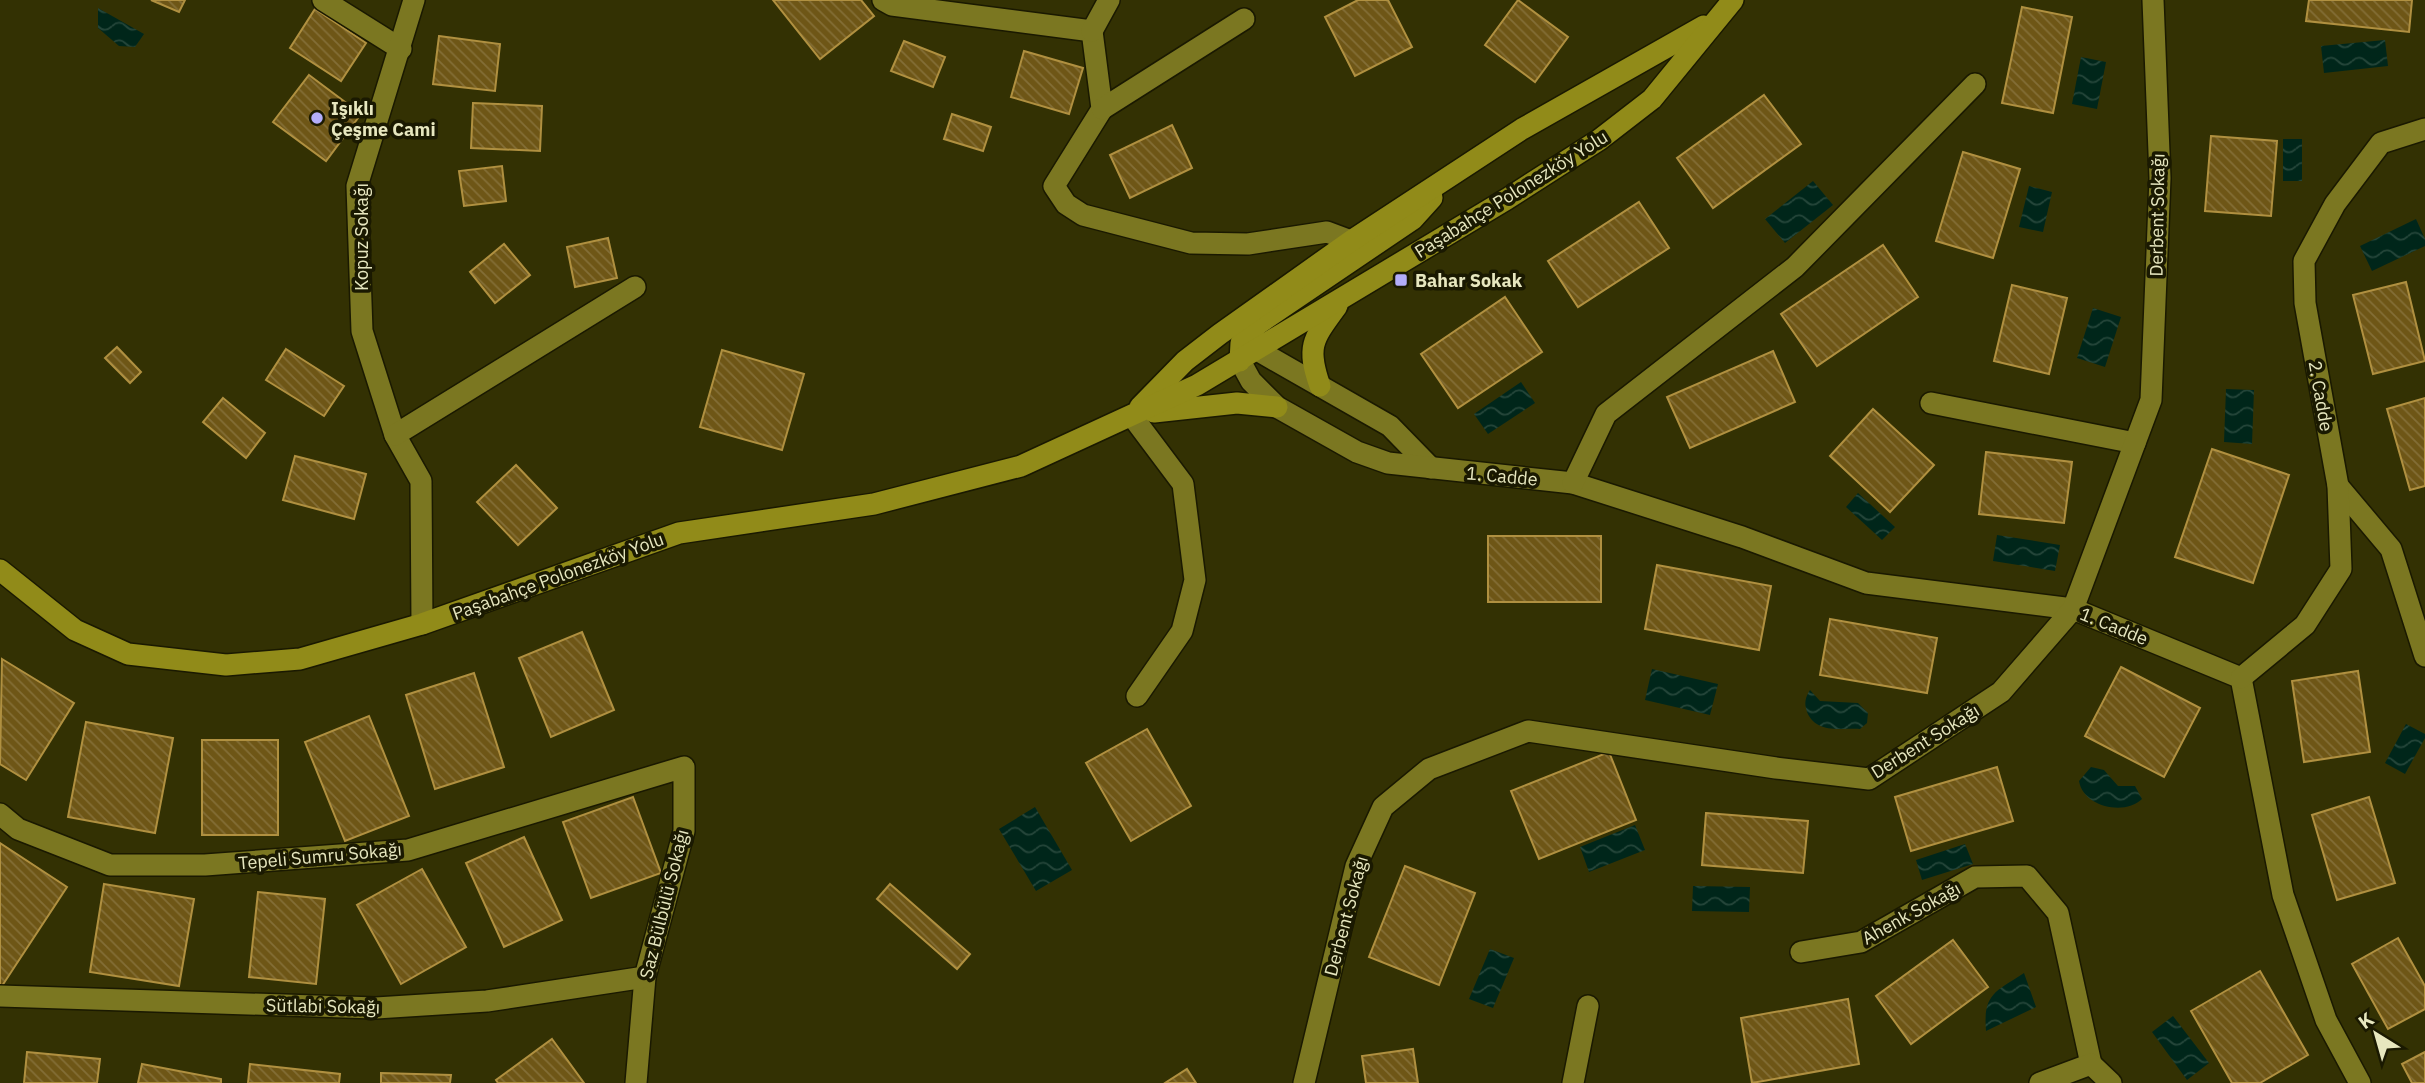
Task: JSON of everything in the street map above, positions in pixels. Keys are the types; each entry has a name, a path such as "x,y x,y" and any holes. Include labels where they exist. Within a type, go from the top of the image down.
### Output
{"main road":[{"name":"Paşabahçe Polonezköy Yolu","path":"0,570 75,629 128,654 226,665 300,659 422,624 679,533 874,504 1021,466 1132,416 1342,299 1599,140 1651,99 1733,0"},
{"name":"Paşabahçe Polonezköy Yolu","path":"1132,416 1185,361 1351,241 1522,129 1715,20"},
{"path":"1220,334 1246,351 1258,324 1413,219 1452,175"},
{"path":"1320,386 1312,362 1311,346 1342,299"},
{"path":"1132,416 1237,403 1277,407"}],"street":[{"path":"323,0 401,49"},
{"name":"Kopuz Sokağı","path":"414,0 358,186 362,331 395,435 421,481 422,624"},
{"path":"883,0 892,5 965,8 1092,32"},
{"path":"1102,109 1092,32 1109,0"},
{"name":"Derbent Sokağı","path":"1304,1083 1356,866 1383,807 1429,769 1528,731 1776,768 1870,779 2001,692 2073,609 2151,400 2160,178 2153,0"},
{"path":"1244,19 1102,109 1054,186 1066,204 1083,215 1191,243 1248,244 1327,232 1351,241"},
{"path":"1573,483 1606,414 1795,267 1975,84"},
{"name":"2. Cadde","path":"2241,678 2305,625 2341,569 2338,486 2305,303 2304,261 2335,204 2381,143 2425,129"},
{"path":"395,435 635,287"},
{"path":"1246,351 1320,386 1390,426 1431,468"},
{"name":"1. Cadde","path":"1246,351 1251,381 1277,407 1357,452 1388,463 1573,483 1742,537 1866,583 2073,609 2241,678"},
{"path":"1931,403 2135,443"},
{"path":"1132,416 1183,484 1195,580 1182,631 1137,696"},
{"path":"2338,486 2390,550 2425,656"},
{"path":"2241,678 2283,895 2326,1020 2360,1083"},
{"name":"Tepeli Sumru Sokağı","path":"0,814 18,829 110,865 205,865 408,849 684,767"},
{"name":"Saz Bülbülü Sokağı","path":"636,1083 645,977 684,831 684,767"},
{"name":"Ahenk Sokağı","path":"1801,953 1861,942 1975,877 2027,876 2058,914 2091,1064"},
{"name":"Sütlabi Sokağı","path":"0,996 376,1008 487,1001 645,977"},
{"path":"1573,1083 1588,1006"},
{"path":"2040,1083 2091,1064 2112,1083"}],"water":[{"path":"98,8 144,34 135,47 119,46 98,28"},
{"path":"2385,40 2388,66 2324,73 2321,46"},
{"path":"2081,57 2106,62 2097,109 2072,104"},
{"path":"2283,139 2302,139 2302,181 2283,181"},
{"path":"1813,181 1833,205 1785,243 1765,219"},
{"path":"2029,186 2052,192 2043,232 2019,227"},
{"path":"2416,219 2425,239 2425,246 2372,271 2360,246"},
{"path":"2093,308 2121,317 2105,367 2077,358"},
{"path":"1521,382 1535,403 1488,434 1474,414"},
{"path":"2226,389 2254,390 2252,444 2224,442"},
{"path":"1858,493 1895,527 1882,540 1846,507"},
{"path":"1997,535 2060,545 2055,571 1993,561"},
{"path":"1652,669 1718,684 1710,715 1645,700"},
{"path":"1810,690 1820,701 1858,703 1868,713 1867,723 1860,729 1830,728 1816,724 1807,712 1806,698"},
{"path":"2406,724 2425,734 2425,738 2405,774 2385,763"},
{"path":"2091,767 2104,770 2118,786 2135,786 2142,799 2135,804 2116,808 2096,803 2082,790 2079,781"},
{"path":"1035,807 1072,870 1036,891 999,829"},
{"path":"1635,825 1645,850 1589,872 1580,847"},
{"path":"1965,844 1973,864 1922,880 1916,860"},
{"path":"1693,886 1750,887 1749,912 1692,911"},
{"path":"1490,949 1514,958 1493,1008 1469,999"},
{"path":"2024,973 2036,1007 1986,1031 1989,1001 1998,990"},
{"path":"2173,1016 2209,1063 2187,1080 2152,1032"}],"building":[{"path":"151,0 185,0 179,12"},
{"path":"773,0 861,0 874,16 820,59"},
{"path":"1358,0 1388,0 1412,47 1355,76 1325,17"},
{"path":"1518,0 1568,37 1535,82 1485,45"},
{"path":"2309,0 2412,0 2409,32 2306,21"},
{"path":"2022,7 2072,17 2053,113 2002,103"},
{"path":"315,9 366,43 341,81 290,48"},
{"path":"439,36 500,44 495,91 433,84"},
{"path":"904,41 945,57 933,87 891,71"},
{"path":"1024,51 1083,68 1069,114 1011,97"},
{"name":"Işıklı Çeşme Cami","path":"309,75 361,114 326,161 273,122"},
{"path":"1764,95 1801,144 1713,208 1677,158"},
{"path":"473,103 542,106 540,151 471,148"},
{"path":"952,114 991,127 983,151 944,139"},
{"path":"1172,125 1192,168 1130,198 1110,155"},
{"path":"2211,136 2277,141 2271,216 2205,211"},
{"path":"1963,152 2020,169 1993,258 1936,241"},
{"path":"502,166 506,201 464,206 459,171"},
{"path":"1639,202 1669,248 1578,307 1548,261"},
{"path":"608,238 617,278 575,287 567,247"},
{"path":"504,244 530,275 495,303 470,272"},
{"path":"1883,245 1918,297 1817,366 1781,314"},
{"path":"2406,282 2425,361 2373,374 2353,295"},
{"path":"2012,285 2067,298 2049,374 1994,361"},
{"path":"1505,297 1542,352 1458,408 1421,354"},
{"path":"117,347 141,372 130,383 105,358"},
{"path":"286,349 344,386 324,416 266,380"},
{"path":"722,350 804,374 782,450 700,427"},
{"path":"1773,351 1795,402 1690,448 1667,397"},
{"path":"223,398 265,433 246,458 203,422"},
{"path":"2425,398 2425,486 2410,490 2387,409"},
{"path":"1873,409 1934,465 1890,512 1830,456"},
{"path":"2212,449 2289,475 2253,583 2175,557"},
{"path":"1986,452 2072,462 2064,523 1979,514"},
{"path":"295,456 366,474 354,519 283,500"},
{"path":"516,465 557,508 518,545 477,502"},
{"path":"1488,536 1601,536 1601,602 1488,602"},
{"path":"1657,565 1771,586 1759,650 1645,629"},
{"path":"1830,619 1937,638 1927,693 1820,675"},
{"path":"582,632 614,710 551,737 519,658"},
{"path":"2,659 74,703 26,780 0,764"},
{"path":"2121,667 2200,708 2164,777 2085,736"},
{"path":"2358,671 2370,752 2304,762 2292,681"},
{"path":"474,673 504,767 435,789 406,695"},
{"path":"369,716 409,816 345,841 305,742"},
{"path":"86,722 173,738 155,833 68,817"},
{"path":"1147,729 1191,806 1131,841 1086,763"},
{"path":"202,740 278,740 278,835 202,835"},
{"path":"1609,752 1636,820 1539,859 1511,791"},
{"path":"1997,767 2013,821 1911,851 1895,797"},
{"path":"633,797 661,873 591,898 563,822"},
{"path":"2369,797 2395,883 2337,900 2312,815"},
{"path":"1706,813 1808,821 1803,873 1702,865"},
{"path":"524,837 562,920 504,947 466,863"},
{"path":"0,843 67,887 0,989"},
{"path":"1405,866 1475,893 1439,985 1369,957"},
{"path":"422,869 466,947 401,984 357,905"},
{"path":"104,884 194,899 179,986 90,972"},
{"path":"890,884 970,954 957,969 877,899"},
{"path":"258,892 325,899 316,984 249,977"},
{"path":"2398,938 2425,986 2425,1009 2388,1029 2352,964"},
{"path":"1953,940 1988,987 1911,1044 1876,996"},
{"path":"2260,971 2308,1055 2260,1083 2232,1083 2191,1011"},
{"path":"1848,999 1859,1064 1752,1083 1741,1018"},
{"path":"552,1039 584,1083 498,1083 496,1080"},
{"path":"1413,1049 1418,1083 1366,1083 1362,1056"},
{"path":"27,1052 100,1059 97,1083 24,1083"},
{"path":"2425,1052 2425,1083 2412,1083 2402,1064"},
{"path":"142,1064 221,1079 221,1083 138,1083"},
{"path":"250,1064 340,1074 339,1083 248,1083"},
{"path":"1187,1069 1196,1083 1165,1083"},
{"path":"381,1073 451,1075 450,1083 381,1083"}],"place":[{"name":"Işıklı Çeşme Cami","path":"317,118"},
{"name":"Bahar Sokak","path":"1401,280"}]}
